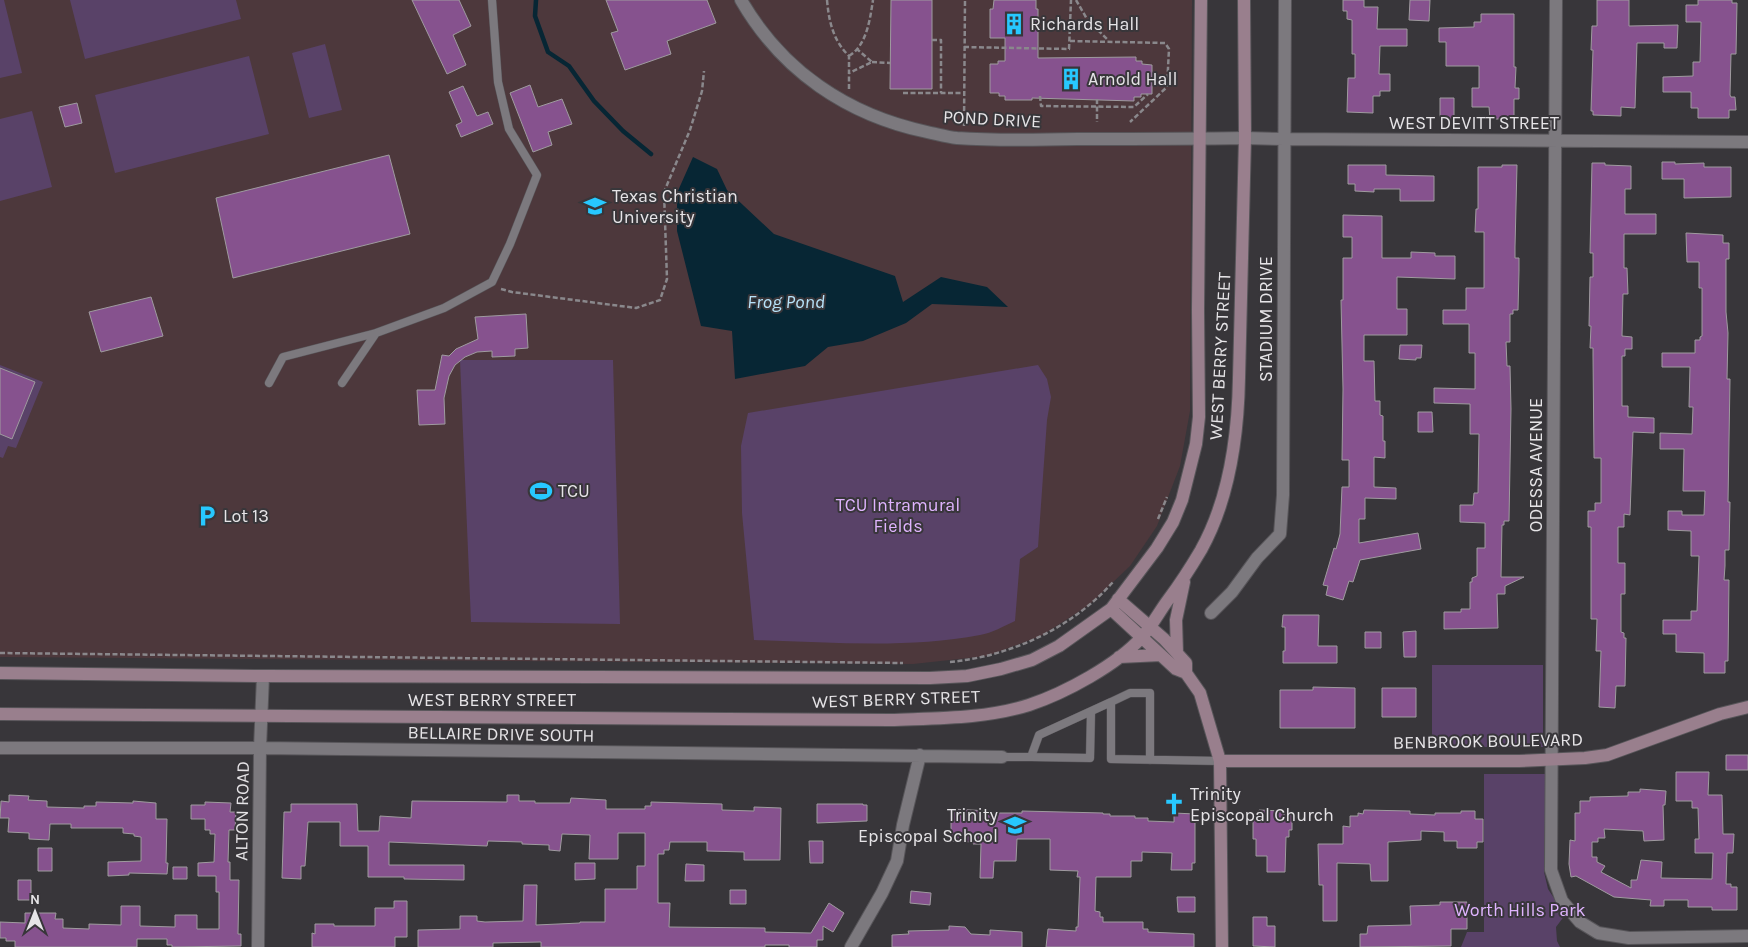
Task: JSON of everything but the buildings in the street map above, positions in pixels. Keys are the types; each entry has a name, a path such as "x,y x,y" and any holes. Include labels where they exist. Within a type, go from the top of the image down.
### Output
{"main road":[{"name":"WEST BERRY STREET","path":"0,673 264,676 930,678 967,676 1001,669 1032,660 1058,646 1115,604 1157,548 1173,522 1182,500 1196,444 1199,417 1198,310 1201,0"},
{"name":"WEST BERRY STREET","path":"0,714 880,720 968,717 1029,704 1055,694 1099,672 1142,638 1186,576 1202,549 1214,524 1223,498 1239,405 1245,138 1244,0"},
{"path":"1177,653 1176,620 1186,576"},
{"path":"1115,604 1150,626 1186,663 1186,673"},
{"path":"1115,604 1142,638 1176,669 1186,673 1200,693 1220,761 1222,947"},
{"path":"1119,657 1161,654"},
{"name":"BENBROOK BOULEVARD","path":"1220,761 1552,761 1607,755 1720,714 1748,707"}],"street":[{"name":"POND DRIVE","path":"741,0 767,39 808,80 828,93 872,116 911,128 963,138 1006,140 1201,138"},
{"name":"STADIUM DRIVE","path":"1211,613 1232,592 1258,558 1280,534 1283,495 1285,0"},
{"name":"ODESSA AVENUE","path":"1556,0 1551,870 1562,902 1580,922 1598,933 1629,938 1748,936"},
{"name":"WEST DEVITT STREET","path":"1201,138 1748,142"},
{"name":"ALTON ROAD","path":"258,947 260,748 264,676"},
{"name":"BELLAIRE DRIVE SOUTH","path":"0,748 260,748 1002,757"},
{"path":"851,947 882,893 897,861 903,825 920,755"}],"lane":[{"path":"269,382 283,357 376,333 444,308 492,282 510,244 537,175 509,129 498,82 492,0"},
{"path":"342,384 376,333"},
{"path":"1031,757 1039,735 1130,693 1150,693 1150,760"},
{"path":"1111,702 1111,759 1220,761"},
{"path":"1002,757 1090,758 1091,712"}],"path":[{"path":"827,0 833,32 838,46 849,56 849,96"},
{"path":"849,56 858,50 864,38 873,0"},
{"path":"963,138 965,0"},
{"path":"964,47 1069,49 1071,0"},
{"path":"1076,0 1086,19 1109,42"},
{"path":"932,40 941,40 941,94"},
{"path":"1070,41 1165,43 1169,49 1167,87 1130,122"},
{"path":"858,50 872,62"},
{"path":"849,73 872,62 890,63"},
{"path":"487,285 512,292 636,308 660,300 667,279 664,192 702,91 704,71"},
{"path":"903,93 964,94"},
{"path":"1040,96 1041,106 1134,107 1148,94"},
{"path":"1097,99 1097,122"},
{"path":"1154,526 1168,494"},
{"path":"946,662 998,653 1040,636 1082,610 1101,595 1118,576"},
{"path":"0,654 911,663"}],"shaded area":[{"name":"Texas Christian University","path":"0,0 1192,0 1190,411 1180,466 1157,526 1130,566 1089,605 1041,636 987,656 913,664 0,657"}],"green space":[{"path":"0,0 4,0 22,73 0,78"},
{"path":"70,0 236,0 241,19 85,59"},
{"path":"325,44 342,110 309,118 292,53"},
{"path":"249,56 269,134 115,173 95,95"},
{"path":"32,111 52,187 0,201 0,119"},
{"name":"TCU","path":"460,360 613,360 620,624 471,622"},
{"path":"0,365 43,382 16,448 8,446 3,458 0,457"},
{"name":"TCU Intramural Fields","path":"1038,365 1047,379 1051,397 1047,420 1038,547 1020,559 1015,621 984,634 925,642 868,644 754,640 742,513 741,446 748,413"},
{"path":"1432,665 1543,665 1543,747 1432,747"},
{"name":"Worth Hills Park","path":"1484,774 1546,774 1544,872 1548,889 1565,915 1556,927 1557,941 1560,947 1461,947 1467,932 1484,932"}],"water":[{"name":"Frog Pond","path":"693,157 717,169 727,190 774,234 895,276 903,302 941,277 987,287 1008,307 932,304 906,323 863,341 828,347 805,366 735,379 732,331 701,326 677,231 677,193"}],"waterway":[{"path":"536,0 535,16 548,52 569,66 594,101 623,131 651,154"}],"place":[{"name":"Richards Hall","path":"1014,24"},
{"name":"Arnold Hall","path":"1071,79"},
{"name":"Texas Christian University","path":"595,206"},
{"name":"TCU","path":"541,491"},
{"name":"Lot 13","path":"207,516"},
{"name":"Trinity Episcopal Church","path":"1174,804"},
{"name":"Trinity Episcopal School","path":"1015,825"}]}
